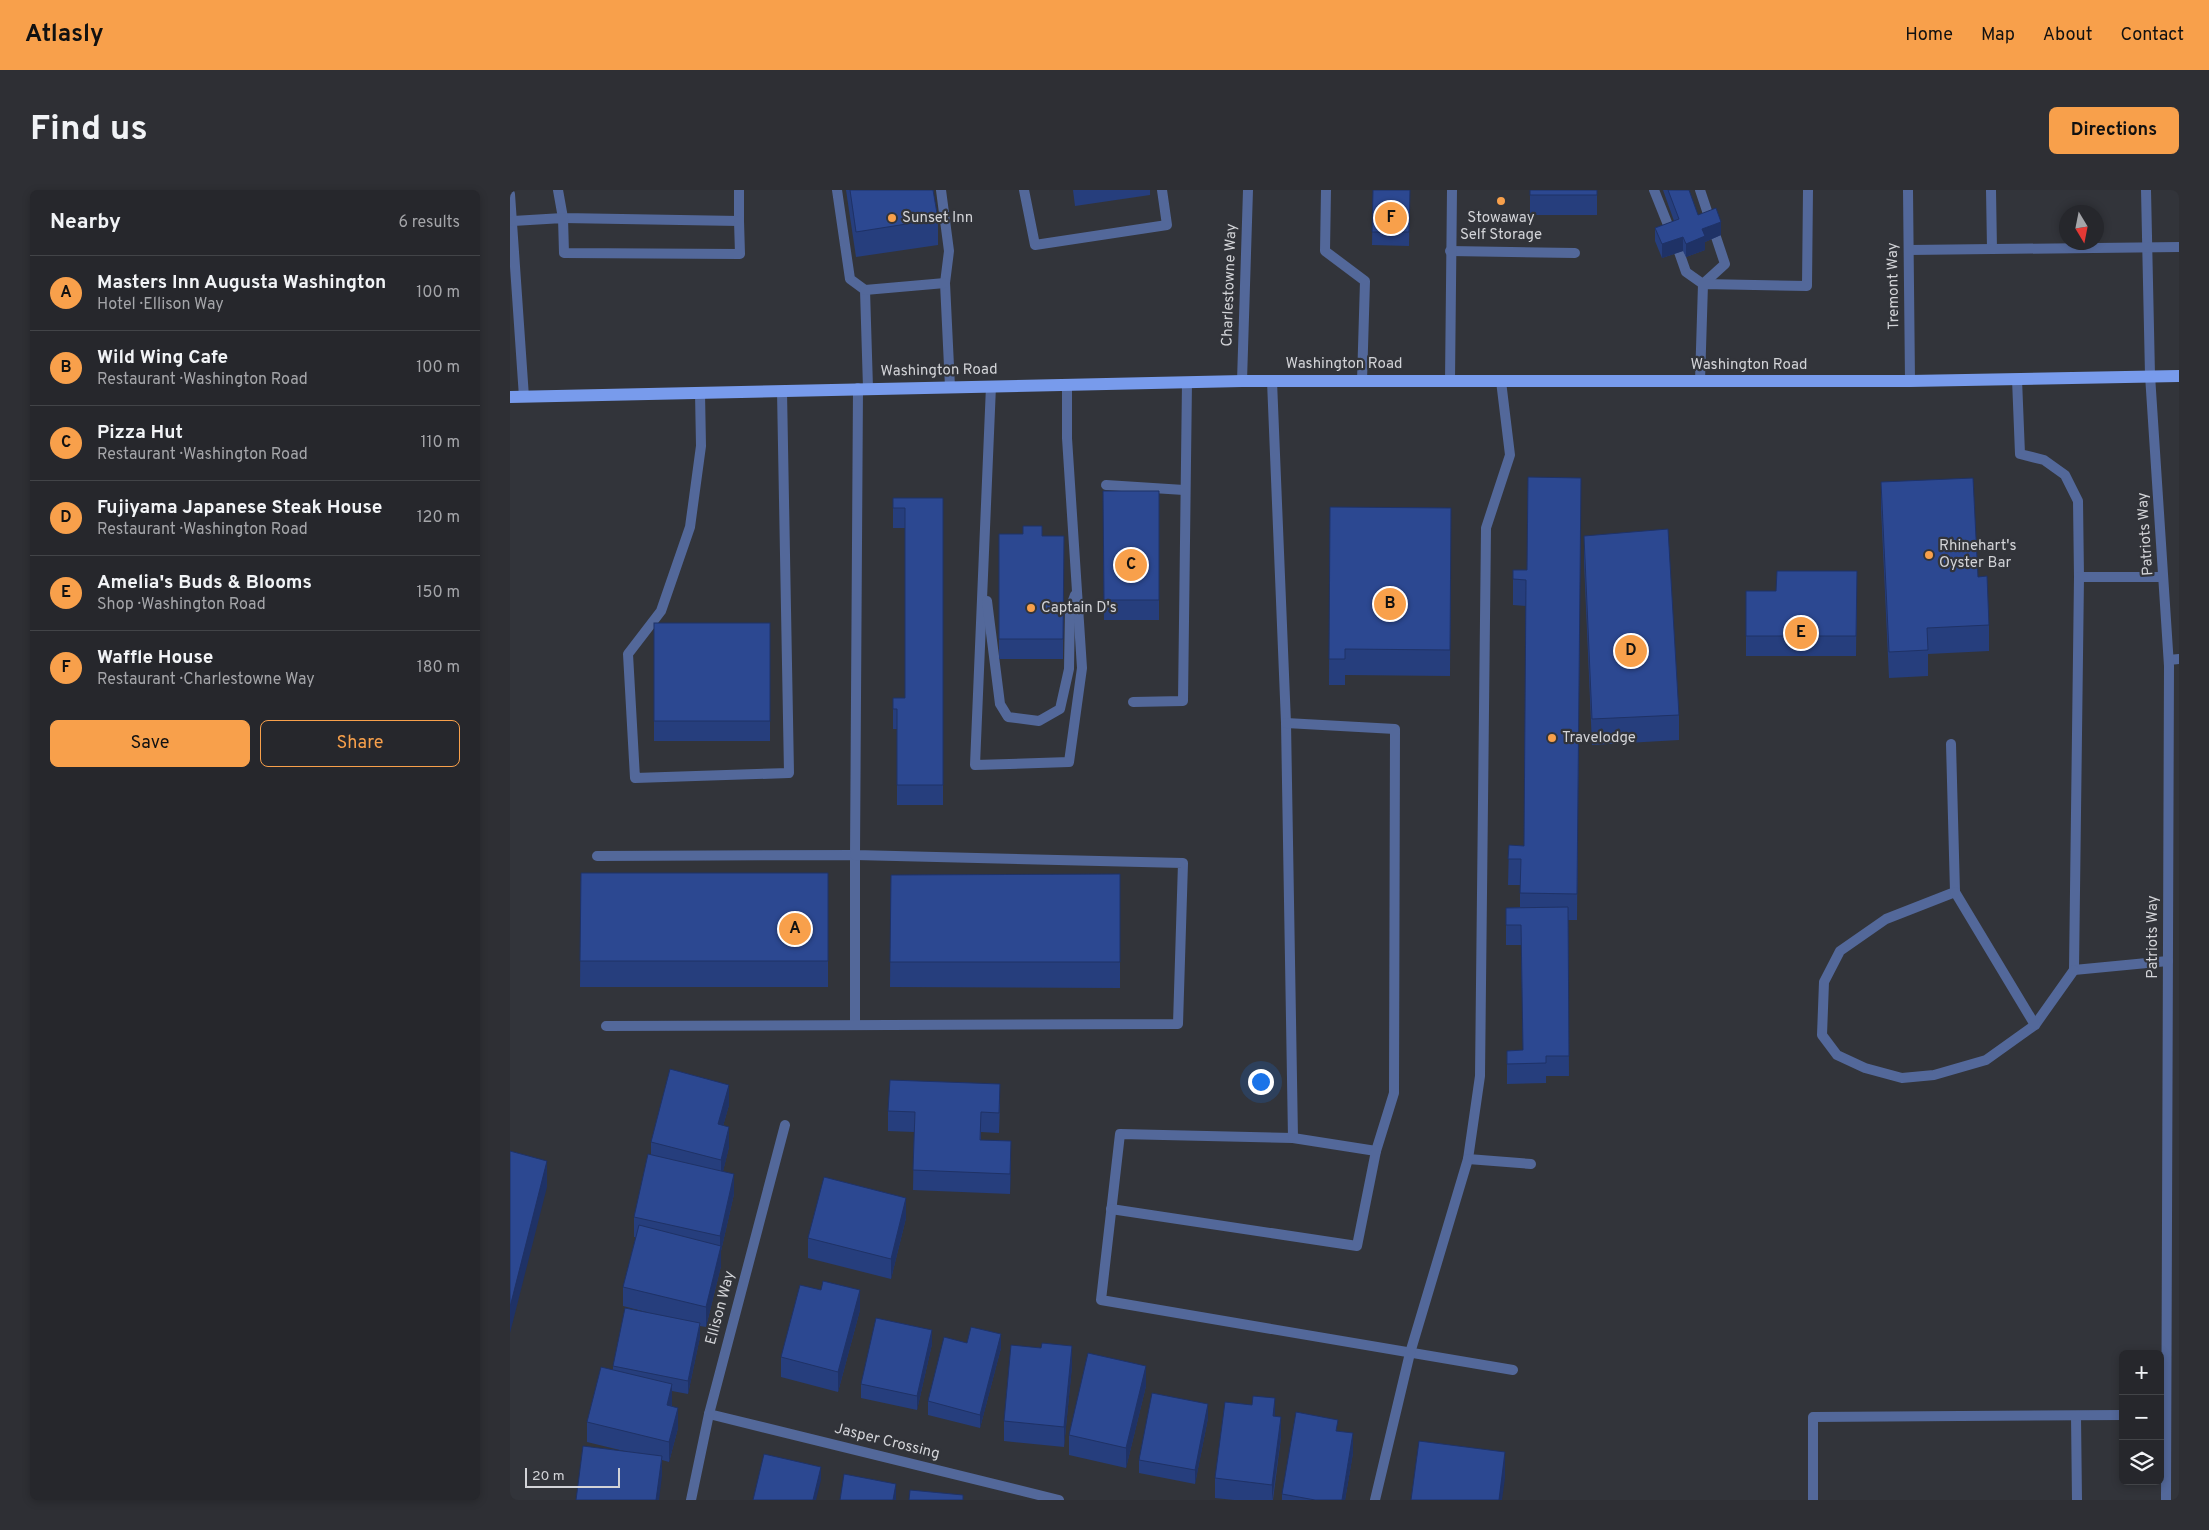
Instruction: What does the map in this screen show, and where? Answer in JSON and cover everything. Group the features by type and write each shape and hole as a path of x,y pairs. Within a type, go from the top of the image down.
{"main road":[{"name":"Washington Road","path":"510,397 1272,380 1910,381 2150,375 2179,376"}],"street":[{"path":"558,190 563,218 564,253 740,254 739,190"},
{"path":"837,190 850,279 865,290 945,283"},
{"path":"941,190 949,251 945,283 950,387"},
{"path":"1024,190 1035,245 1167,225 1162,190"},
{"name":"Charlestowne Way","path":"1242,381 1248,190"},
{"path":"1326,190 1325,251 1365,281 1362,381"},
{"path":"1450,381 1452,190"},
{"path":"1654,190 1672,235"},
{"path":"1700,190 1711,223"},
{"path":"1679,252 1686,272 1703,284 1807,286 1808,190"},
{"name":"Tremont Way","path":"1908,190 1910,381"},
{"path":"1990,190 1992,249"},
{"name":"Patriots Way","path":"2146,190 2150,375 2163,577 2174,660 2168,961 2163,1395"},
{"path":"510,194 524,397"},
{"path":"513,221 563,218 739,221"},
{"path":"1700,381 1703,284 1725,264 1716,237"},
{"path":"1909,250 2179,247"},
{"path":"1450,251 1575,253"},
{"path":"855,1025 855,855 865,290"},
{"path":"1954,892 1886,919 1840,951 1824,982 1822,1035 1838,1056 1865,1068 1902,1078 1934,1075 1986,1060 2035,1025 2074,970 2079,578 2078,501 2064,475 2044,460 2020,454 2017,378"},
{"path":"1272,380 1286,723 1293,1138"},
{"path":"1375,1500 1410,1353 1468,1158 1480,1076 1486,528 1510,455 1501,381"},
{"path":"1133,702 1184,701 1184,490 1187,382"},
{"path":"990,386 975,765 1069,762 1082,668 1067,438 1067,384"},
{"path":"700,393 701,446 690,527 661,611 628,654 635,778 789,774 782,391"},
{"path":"1106,485 1184,490"},
{"path":"984,570 1000,704 1008,717 1039,721 1060,709 1069,669 1070,609 1077,589"},
{"path":"2079,578 2163,577"},
{"path":"1112,1209 1358,1246 1376,1151 1394,1092 1395,729 1286,723"},
{"path":"1951,744 1954,892 1994,954 2035,1025"},
{"path":"597,856 855,855 1183,863 1178,1024 606,1026"},
{"path":"2074,970 2168,961"},
{"name":"Ellison Way","path":"691,1500 709,1414 785,1125"},
{"path":"1376,1151 1293,1138 1120,1134 1101,1300 1514,1370"},
{"path":"1468,1158 1531,1164"},
{"name":"Jasper Crossing","path":"709,1414 1059,1500"},
{"path":"1813,1500 1813,1416 2119,1415"},
{"path":"2076,1416 2077,1500"},
{"name":"Patriots Way","path":"2164,1440 2166,1500"}],"building":[{"path":"850,190 933,190 938,219 856,232"},
{"path":"1373,190 1410,190 1409,232 1372,232"},
{"path":"1530,190 1597,190 1597,195 1530,195"},
{"path":"1668,190 1689,190 1698,215 1716,208 1721,222 1702,229 1705,236 1686,244 1683,237 1662,244 1655,228 1679,219"},
{"name":"Travelodge","path":"1528,477 1581,478 1577,894 1520,893 1521,859 1508,859 1509,845 1524,846 1526,580 1513,579 1513,570 1527,570"},
{"name":"Rhinehart's Oyster Bar","path":"1973,478 1978,577 1987,576 1989,625 1927,628 1928,650 1889,652 1881,482"},
{"path":"1103,491 1159,491 1159,600 1104,600"},
{"path":"893,498 943,498 943,785 897,785 897,709 893,709 893,698 905,698 905,508 893,508"},
{"path":"1330,507 1451,508 1450,650 1345,649 1345,659 1329,659"},
{"name":"Captain D's","path":"1023,526 1042,526 1042,536 1064,536 1063,639 999,639 999,534 1023,534"},
{"path":"1668,529 1679,715 1592,719 1584,536"},
{"path":"1777,571 1857,571 1856,636 1746,636 1746,591 1776,591"},
{"path":"654,623 770,623 770,721 654,721"},
{"path":"581,873 828,873 828,961 580,961"},
{"path":"1120,874 1120,962 890,962 891,875"},
{"path":"1568,907 1569,1056 1546,1056 1546,1063 1507,1064 1507,1051 1523,1050 1521,925 1506,925 1506,908"},
{"path":"670,1069 729,1085 718,1124 729,1127 721,1160 651,1142"},
{"path":"890,1080 1000,1084 999,1113 981,1112 980,1140 1011,1141 1010,1174 913,1170 915,1112 888,1111"},
{"path":"510,1151 547,1161 510,1307"},
{"path":"648,1154 734,1174 720,1236 634,1217"},
{"path":"824,1177 906,1198 891,1259 808,1238"},
{"path":"639,1225 721,1246 706,1307 623,1287"},
{"path":"823,1281 860,1290 838,1372 781,1357 800,1285 821,1290"},
{"path":"625,1308 700,1323 688,1381 613,1366"},
{"path":"876,1318 932,1330 917,1396 861,1384"},
{"path":"971,1327 1001,1334 980,1415 928,1401 944,1337 967,1343"},
{"path":"1042,1343 1072,1346 1064,1427 1004,1421 1011,1345 1041,1348"},
{"path":"1088,1353 1146,1366 1126,1448 1069,1435"},
{"path":"601,1367 672,1384 667,1405 678,1408 669,1442 587,1422"},
{"path":"1152,1393 1208,1404 1195,1470 1139,1460"},
{"path":"1253,1396 1275,1398 1273,1416 1281,1417 1272,1485 1215,1478 1225,1402 1252,1405"},
{"path":"1296,1412 1338,1420 1336,1431 1353,1433 1342,1500 1315,1500 1282,1494"},
{"path":"1419,1441 1505,1452 1499,1500 1411,1500"},
{"path":"583,1446 662,1456 656,1500 576,1500"},
{"path":"764,1454 821,1467 813,1500 753,1500"},
{"path":"844,1474 896,1484 893,1500 840,1500"},
{"path":"910,1490 963,1495 963,1500 909,1500"}],"place":[{"name":"Stowaway Self Storage","path":"1501,201"},
{"name":"Sunset Inn","path":"892,218"},
{"name":"Waffle House","path":"1391,218"},
{"name":"Rhinehart's Oyster Bar","path":"1929,555"},
{"name":"Pizza Hut","path":"1131,565"},
{"name":"Wild Wing Cafe","path":"1390,604"},
{"name":"Captain D's","path":"1031,608"},
{"name":"Amelia's Buds & Blooms","path":"1801,633"},
{"name":"Fujiyama Japanese Steak House","path":"1631,651"},
{"name":"Travelodge","path":"1552,738"},
{"name":"Masters Inn Augusta Washington","path":"795,929"}]}
